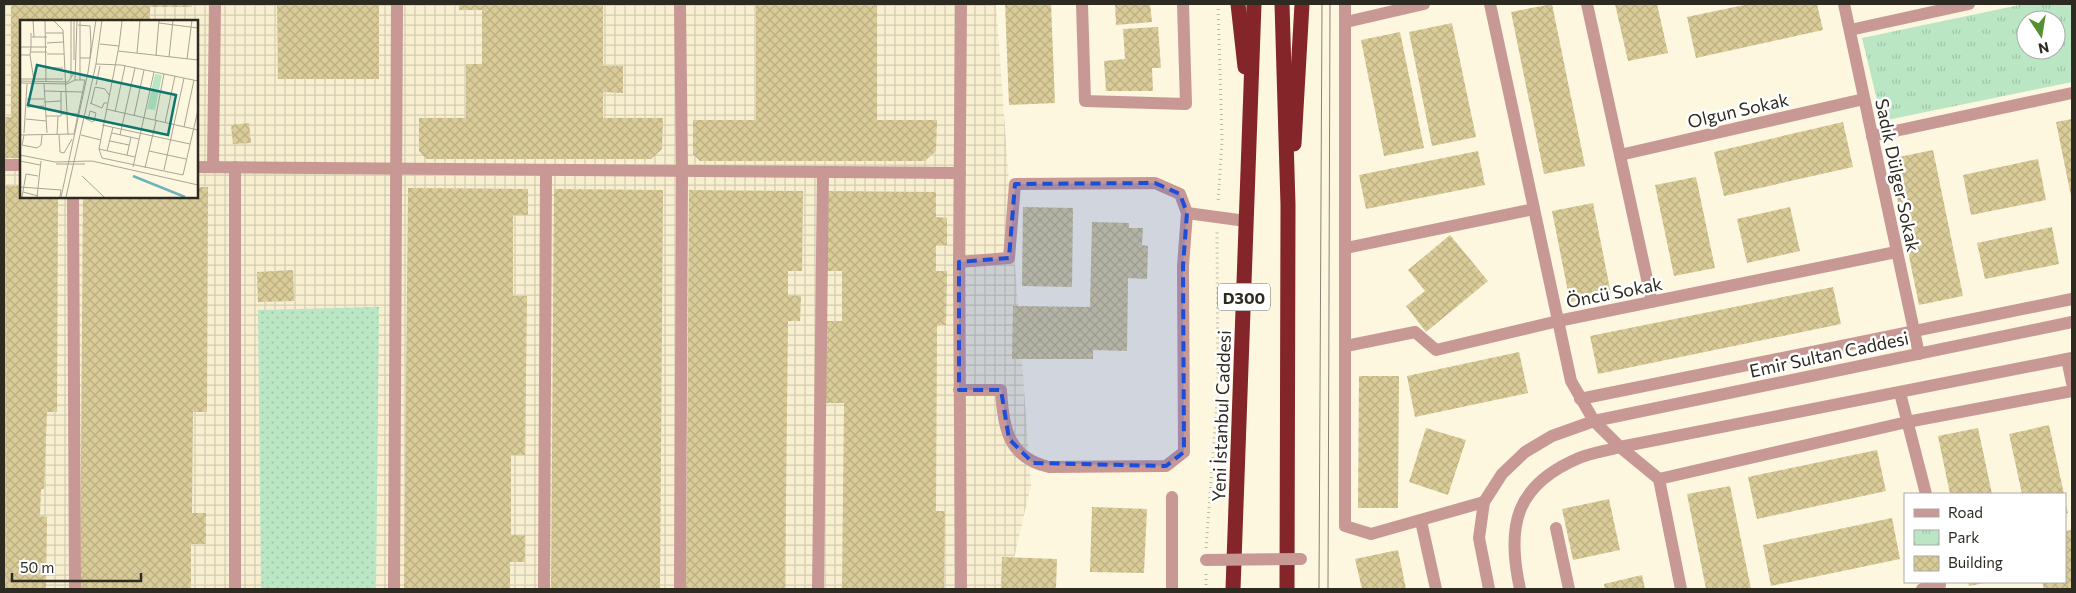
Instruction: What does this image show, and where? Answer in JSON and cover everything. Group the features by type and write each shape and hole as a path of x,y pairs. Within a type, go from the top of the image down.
{"highway":[{"path":"1238,4 1242,53 1251,91"},
{"name":"Yeni İstanbul Caddesi","path":"1233,589 1254,4"},
{"name":"D300","path":"1282,4 1288,205 1287,589"},
{"path":"1288,205 1299,81 1302,4"}],"street":[{"path":"213,167 215,4"},
{"path":"394,589 398,4"},
{"path":"680,4 682,171 680,589"},
{"path":"961,589 959,262 962,4"},
{"path":"1082,4 1085,101 1186,104 1182,4"},
{"path":"1346,4 1345,526 1371,534 1484,502 1479,538 1489,589"},
{"path":"1346,22 1424,4"},
{"path":"1490,4 1571,381 1594,421 1620,447 1659,479 1681,589"},
{"path":"1587,4 1652,302"},
{"name":"Sadık Dülger Sokak","path":"1844,4 1919,354"},
{"path":"1850,30 1969,4"},
{"path":"1872,136 2072,94"},
{"name":"Olgun Sokak","path":"1620,155 1864,99"},
{"path":"4,165 20,165"},
{"path":"198,167 960,173"},
{"path":"235,167 235,589"},
{"path":"544,589 546,170"},
{"path":"818,589 823,172"},
{"path":"959,262 1009,258 1014,184 1155,183 1180,194 1187,213 1183,266 1184,452 1177,460 1166,466 1049,466 1033,463 1018,452 1009,439 1002,414 1001,390 959,390"},
{"path":"74,198 75,589"},
{"path":"1346,248 1534,210"},
{"path":"1187,213 1246,221"},
{"name":"Öncü Sokak","path":"1346,346 1415,332 1436,350 1558,321 1896,252"},
{"path":"1580,399 2072,299"},
{"name":"Emir Sultan Caddesi","path":"1484,502 1502,474 1525,452 1552,436 1594,421 2072,322"},
{"path":"1520,589 1514,563 1514,531 1522,502 1546,476 1579,458 1620,447 2069,359 2072,383"},
{"path":"1659,479 1907,422 2072,391"},
{"path":"1900,393 1926,493"},
{"path":"1172,497 1172,589"},
{"path":"1421,520 1436,589"},
{"path":"1556,528 1568,589"},
{"path":"1206,560 1301,559"},
{"path":"1922,589 1940,585"}],"path":[{"path":"1206,589 1206,560 1218,387 1217,217 1222,140 1218,4"}],"highlighted area":[{"path":"1155,183 1180,194 1187,213 1183,266 1184,452 1177,460 1166,466 1033,463 1009,439 1001,390 959,390 959,262 1009,258 1015,184"}],"shaded area":[{"path":"4,4 996,4 1031,485 1007,589 4,589"}],"green space":[{"path":"2024,4 2072,4 2072,82 1882,121 1862,38"},
{"path":"379,307 376,589 261,589 258,310"}],"building":[{"path":"11,4 192,4 192,7 150,7 150,20 20,20 20,158 4,158 4,117 11,117"},
{"path":"277,4 379,4 379,79 278,79"},
{"path":"459,4 603,4 603,66 623,66 623,93 603,92 603,118 663,118 662,149 651,159 426,159 419,151 419,118 466,118 466,64 482,64 482,10 459,10"},
{"path":"756,4 877,4 877,120 937,120 936,151 925,161 700,161 693,154 693,120 756,120"},
{"path":"1005,4 1051,4 1055,103 1009,105"},
{"path":"1115,4 1150,4 1152,22 1116,25"},
{"path":"1552,4 1585,166 1544,174 1511,12"},
{"path":"1615,4 1657,4 1668,53 1628,61"},
{"path":"1749,4 1817,4 1823,30 1696,58 1687,17"},
{"path":"1452,23 1476,137 1432,146 1409,32"},
{"path":"1158,27 1161,68 1152,68 1153,91 1106,91 1104,61 1125,59 1123,29"},
{"path":"1400,32 1424,148 1384,156 1361,40"},
{"path":"2072,119 2072,196 2071,196 2056,122"},
{"path":"1843,122 1853,167 1724,196 1714,152"},
{"path":"249,123 251,143 233,144 231,125"},
{"path":"1933,150 1963,296 1919,305 1889,159"},
{"path":"1478,151 1485,185 1366,209 1359,175"},
{"path":"2038,159 2046,200 1971,215 1963,175"},
{"path":"1696,177 1715,268 1674,276 1655,185"},
{"path":"4,186 20,186 20,198 58,198 57,412 47,412 44,489 41,489 40,516 47,517 46,589 4,589"},
{"path":"198,187 208,187 207,412 193,412 192,513 206,513 206,544 191,544 191,589 80,589 83,198 198,198"},
{"path":"408,188 528,189 528,215 513,215 513,296 527,296 525,455 511,455 511,535 525,535 525,562 510,562 510,589 404,589"},
{"path":"554,189 663,190 660,589 551,589"},
{"path":"689,190 803,191 802,271 788,271 788,295 801,296 800,321 788,321 785,589 686,589"},
{"path":"827,191 936,192 936,217 947,218 947,245 936,245 936,271 947,271 946,325 937,325 936,511 945,511 944,589 842,589 844,403 826,403 826,321 842,321 842,271 827,271"},
{"path":"1593,203 1611,294 1570,302 1552,211"},
{"path":"1023,207 1073,208 1072,287 1022,286"},
{"path":"1790,207 1800,251 1747,263 1737,219"},
{"path":"1092,222 1129,223 1129,228 1143,228 1142,245 1148,246 1147,279 1128,278 1127,351 1093,350 1093,359 1012,359 1013,306 1090,307"},
{"path":"2052,227 2059,264 1985,279 1977,243"},
{"path":"1450,235 1488,281 1426,332 1406,306 1425,291 1408,270"},
{"path":"293,270 294,301 258,302 257,272"},
{"path":"1833,287 1841,324 1598,374 1590,336"},
{"path":"1519,352 1528,393 1415,417 1407,376"},
{"path":"1359,376 1399,376 1398,508 1358,508"},
{"path":"2049,425 2064,493 2022,493 2009,434"},
{"path":"1426,428 1466,440 1448,495 1409,482"},
{"path":"1978,428 1992,493 1950,493 1938,436"},
{"path":"1877,450 1886,491 1757,519 1748,477"},
{"path":"1730,486 1751,589 1706,589 1687,494"},
{"path":"1609,499 1620,550 1573,560 1562,509"},
{"path":"1092,507 1147,509 1144,573 1090,572"},
{"path":"1892,518 1900,559 1771,586 1763,545"},
{"path":"2072,530 2072,589 2044,589 2042,583 2066,583 2066,531"},
{"path":"1398,550 1406,589 1362,589 1355,559"},
{"path":"1002,557 1057,559 1056,589 1001,589"},
{"path":"1642,575 1645,589 1605,589 1604,584"},
{"path":"1968,583 1984,583 1969,586"}],"tram line":[{"path":"1319,589 1322,4"},
{"path":"1328,589 1330,4"}]}
